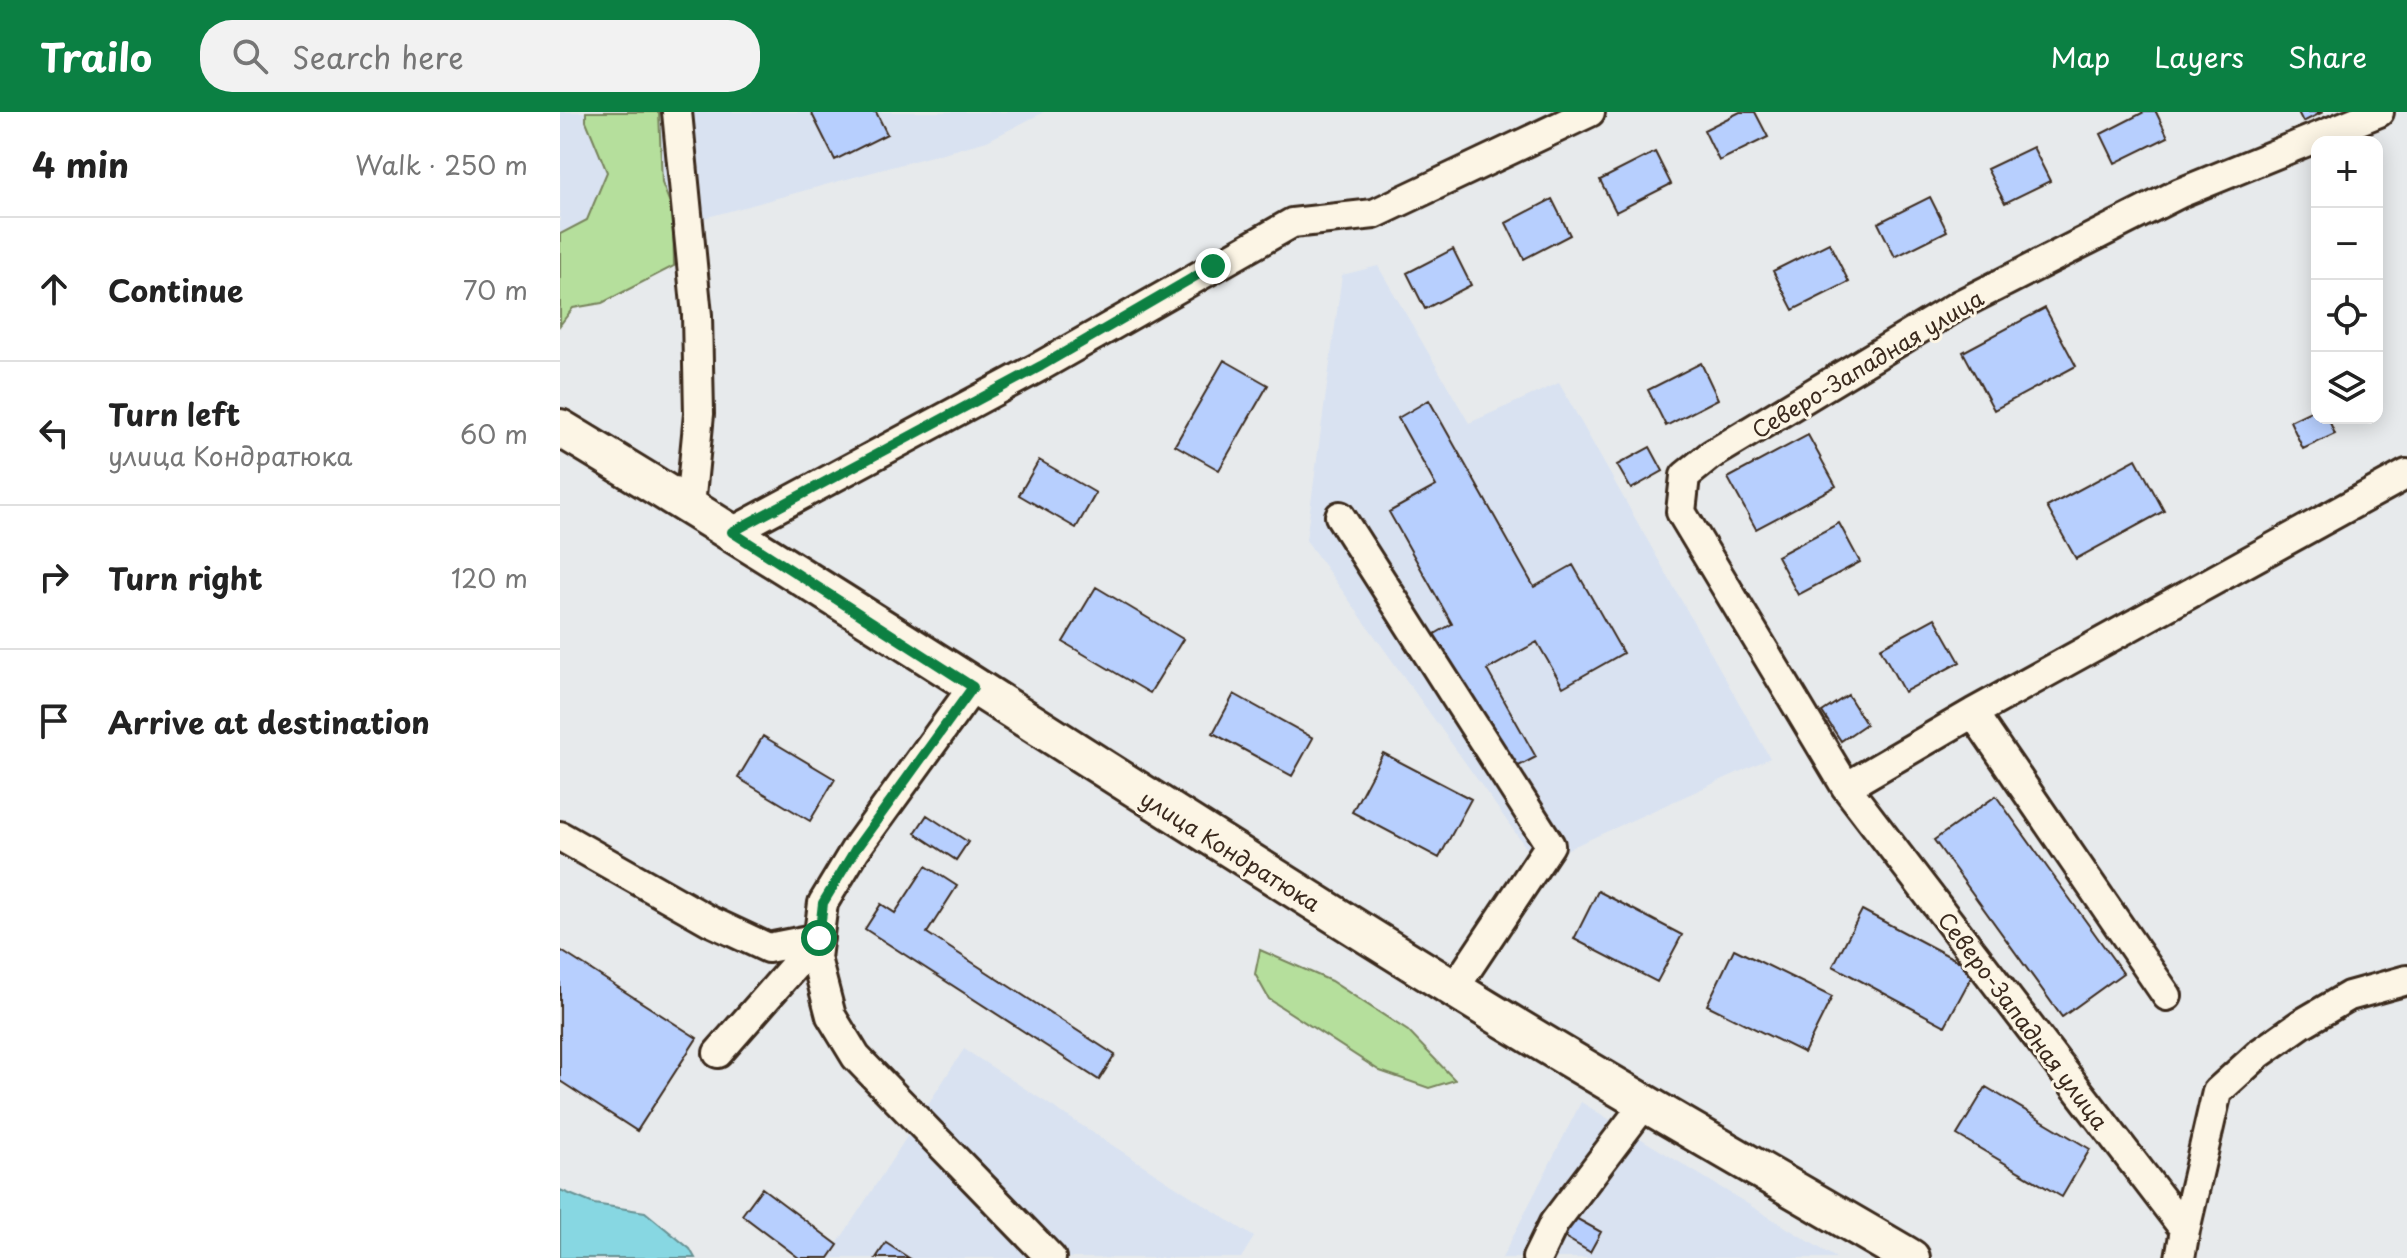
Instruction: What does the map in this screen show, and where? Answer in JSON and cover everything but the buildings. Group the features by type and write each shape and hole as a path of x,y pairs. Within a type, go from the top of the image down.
{"main road":[{"name":"улица Кондратюка","path":"560,428 732,532 1454,989 1646,1102 1866,1247 1911,1258"}],"street":[{"path":"677,112 697,315 699,414 690,506"},
{"path":"732,532 1041,366 1292,223 1374,214 1590,112"},
{"name":"Северо-Западная улица","path":"2185,1230 1846,787 1681,512 1685,476 1711,455 1959,305 2180,193 2379,112"},
{"path":"1846,787 1973,713 2407,474"},
{"path":"1340,516 1550,845 1454,989"},
{"path":"973,687 855,850 823,903 816,958 831,1016 856,1057 1051,1258"},
{"path":"1973,713 2167,996"},
{"path":"560,836 710,921 768,948 819,938"},
{"path":"718,1053 819,938"},
{"path":"2180,1258 2217,1092 2260,1053 2313,1017 2349,996 2407,980"},
{"path":"1537,1258 1554,1223 1646,1102"}],"shaded area":[{"path":"560,112 1044,112 987,141 560,257"},
{"path":"1378,266 1469,423 1559,383 1770,758 1537,863 1306,540 1342,275"},
{"path":"964,1049 1254,1237 1241,1258 828,1258"},
{"path":"1581,1102 1836,1258 1502,1258"}],"green space":[{"path":"586,112 659,112 662,183 673,211 674,266 602,303 573,308 560,325 560,234 587,220 607,172 586,121"},
{"path":"1260,950 1331,981 1408,1031 1455,1080 1429,1088 1380,1071 1269,999 1255,974"}],"water":[{"path":"560,1190 594,1204 645,1212 690,1249 695,1258 560,1258"}],"route":[{"path":"819,938 823,903 855,850 973,687 732,532 1041,366 1213,266"}]}
